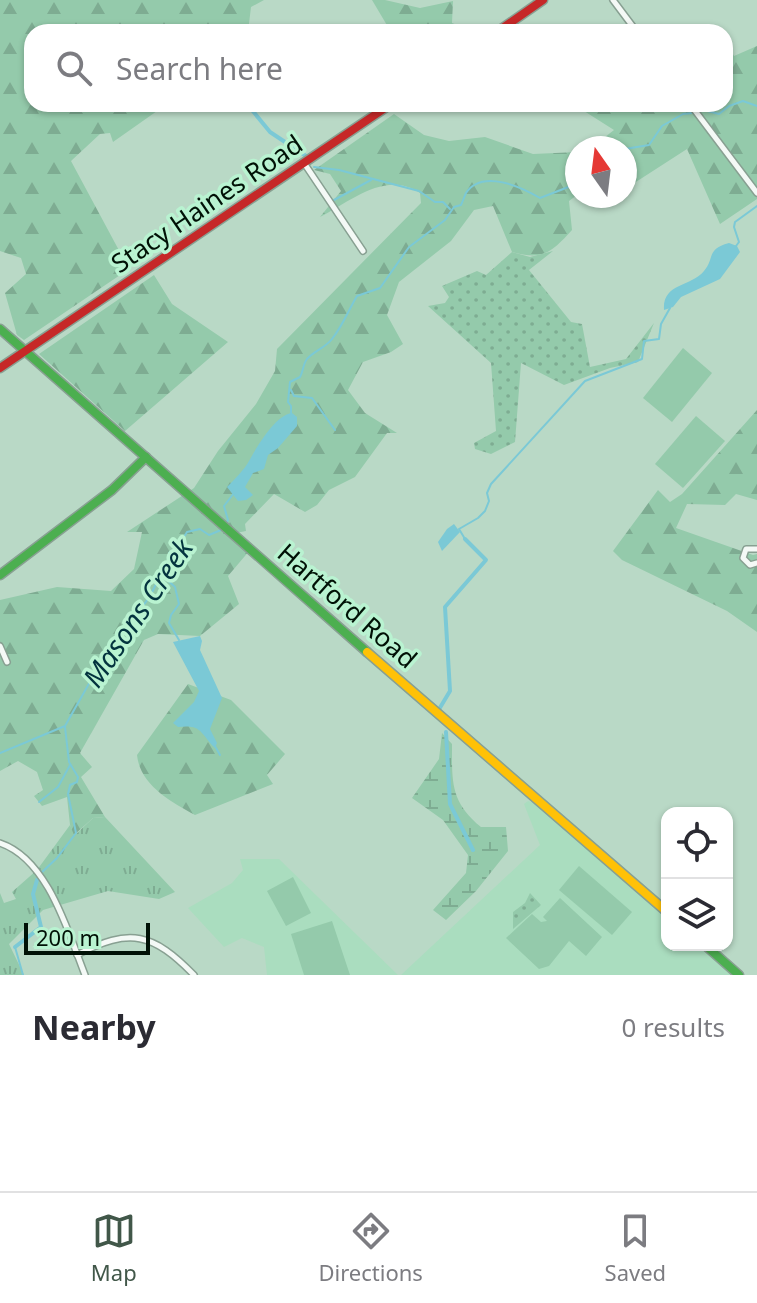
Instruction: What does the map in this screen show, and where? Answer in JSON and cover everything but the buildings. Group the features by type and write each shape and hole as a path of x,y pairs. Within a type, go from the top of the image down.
{"street":[{"path":"508,24 543,0"},
{"path":"613,0 631,24"},
{"name":"Stacy Haines Road","path":"0,368 379,112"},
{"path":"696,112 757,193"},
{"path":"304,163 363,251"},
{"name":"Hartford Road","path":"0,329 349,638 661,907"},
{"path":"0,575 112,490 146,457"},
{"path":"757,549 746,549 743,558 750,565 757,563"},
{"path":"0,646 7,662"},
{"path":"0,843 22,854 41,878 52,896 85,975"},
{"path":"77,955 112,940 140,939 165,948 194,975"},
{"path":"712,951 739,975"}],"shaded area":[{"path":"528,801 534,803 661,911 661,951 707,951 732,975 401,975 540,845 524,804"},
{"path":"240,859 279,859 398,975 267,975 264,947 242,938 224,947 188,908 232,883 243,870"}],"green space":[{"path":"0,0 264,0 251,7 249,24 24,24 24,112 156,112 113,142 110,133 100,134 71,161 129,269 24,340 17,335 5,293 26,274 21,258 0,251"},
{"path":"372,0 420,8 453,1 454,24 386,24"},
{"path":"757,46 757,199 720,224 687,149 637,181 637,136 606,136 614,130 586,112 733,112 733,54"},
{"path":"394,114 424,135 449,141 485,137 533,154 565,153 565,208 570,208 572,230 546,253 523,255 512,252 493,206 474,210 451,241 399,282 387,315 403,344 363,362 348,390 365,413 397,433 387,433 355,477 329,490 317,505 305,512 274,494 245,524 246,531 231,534 250,550 228,576 239,604 200,636 158,634 144,640 80,753 92,767 81,777 105,817 93,818 74,835 67,797 42,806 34,796 43,790 37,772 18,761 0,771 0,600 57,587 111,591 134,569 142,532 127,532 194,488 218,451 256,404 275,371 277,349 421,203 420,193 407,187 382,186 356,196 320,217 341,191 330,174 314,170"},
{"path":"553,251 529,270 571,322 582,324 590,367 626,359 654,323 638,362 610,368 564,385 521,363 515,442 491,454 475,449 474,443 496,431 491,363 428,306 445,303 449,297 442,286 477,271 486,275 512,252 530,257"},
{"path":"154,275 172,304 228,342 125,431 39,354"},
{"path":"683,348 712,373 672,422 643,398"},
{"path":"757,410 757,500 736,494 725,505 687,504 676,528 757,554 757,632 727,611 622,560 613,551 658,490 670,502 682,494"},
{"path":"696,416 725,441 683,488 655,464"},
{"path":"188,684 231,700 285,754 267,775 273,784 195,815 150,784 139,766 137,755"},
{"path":"442,733 452,744 453,780 463,809 481,827 506,827 508,851 476,891 446,920 433,910 466,873 468,855 443,820 412,798 439,759"},
{"path":"105,817 175,892 159,899 108,891 43,910 9,944 24,975 0,975 0,893 4,903 16,899 12,892 37,870 70,825 75,835 93,818"},
{"path":"579,866 632,912 612,935 559,890"},
{"path":"293,877 311,913 286,926 267,891"},
{"path":"530,893 541,905 513,929 513,912 525,903"},
{"path":"560,898 602,937 586,956 569,941 549,966 539,969 506,938 532,914 541,922 547,921 543,917"},
{"path":"332,921 350,975 304,975 291,934"}],"water":[{"path":"729,243 737,246 740,252 720,279 681,297 673,307 664,310 665,301 672,290 698,276 714,251"},
{"path":"292,413 297,417 297,426 268,455 264,469 253,473 245,487 253,495 238,501 227,487 273,425"},
{"path":"454,524 460,532 442,551 438,542"},
{"path":"200,636 200,650 222,698 210,729 217,743 215,748 196,728 178,727 173,723 194,702 199,691 173,642"}],"waterway":[{"name":"Masons Creek","path":"733,105 743,101 757,106"},
{"path":"254,112 270,132 306,156"},
{"name":"Masons Creek","path":"711,112 722,112"},
{"name":"Masons Creek","path":"637,147 649,145 662,126 683,114 692,113"},
{"path":"314,167 339,170 419,191 435,202 443,202 450,209"},
{"path":"334,200 371,180"},
{"name":"Masons Creek","path":"291,414 288,402 290,382 300,377 307,359 332,339 357,296 380,288 409,247 445,220 454,207 461,205 473,186 482,182 503,182 540,198 565,188"},
{"path":"736,246 739,242 735,222 757,206"},
{"path":"465,539 459,529 485,511 491,484 585,381 642,359 644,341 659,339 661,324 670,308"},
{"path":"291,390 294,396 312,398 335,430"},
{"name":"Masons Creek","path":"225,525 228,520 224,506 234,493"},
{"name":"Masons Creek","path":"0,753 65,726 99,666 116,650 125,630 151,594 160,571 169,563 169,553 187,532 200,529 209,535 221,530"},
{"path":"438,711 450,691 445,607 486,560 465,539"},
{"path":"162,575 175,587 179,604 169,623 179,640"},
{"path":"41,873 76,833 68,794 70,785 77,782 78,777 69,762 65,727"},
{"path":"446,732 450,804 473,850"},
{"path":"215,746 220,755"},
{"path":"39,802 58,787 70,765"},
{"path":"15,947 41,927 33,894 37,880"},
{"path":"15,947 23,975"}],"traffic: fast":[{"path":"0,329 367,652"},
{"path":"0,575 112,490 146,457"},
{"path":"712,951 739,975"}],"traffic: slow":[{"path":"367,652 661,907"}],"traffic: jam":[{"path":"508,24 543,0"},
{"path":"0,368 379,112"}]}
